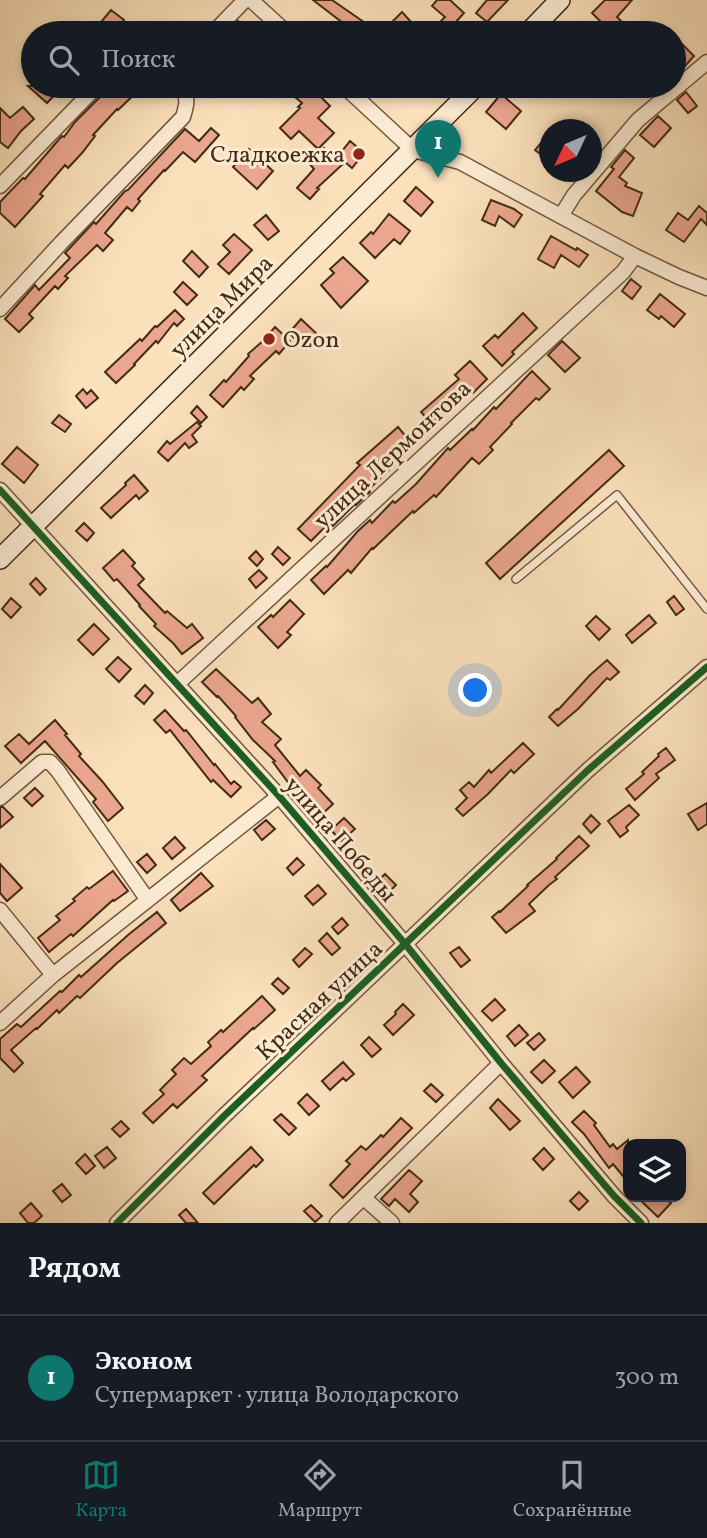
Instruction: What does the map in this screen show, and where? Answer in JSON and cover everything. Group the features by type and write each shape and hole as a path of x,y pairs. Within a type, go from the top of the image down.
{"main road":[{"path":"540,21 560,0"},
{"name":"улица Мира","path":"0,559 464,98"}],"street":[{"path":"229,21 255,2 275,21"},
{"path":"686,80 707,62"},
{"path":"0,186 85,98"},
{"path":"0,309 183,117 187,103 185,98"},
{"path":"357,98 413,149 460,162 635,256 701,286 707,271"},
{"path":"561,216 574,195 638,120 664,98"},
{"name":"улица Лермонтова","path":"177,684 624,272 635,256"},
{"name":"улица Победы","path":"0,490 279,796 406,945 500,1063 614,1196 641,1223"},
{"name":"Красная улица","path":"117,1223 224,1116 588,770 707,667"},
{"path":"0,798 42,762 50,762 148,899"},
{"path":"0,1023 54,975 279,796"},
{"path":"0,910 54,975"},
{"path":"337,1223 500,1063"},
{"path":"364,1198 392,1223"}],"lane":[{"path":"516,579 617,495 707,609"}],"building":[{"path":"313,0 332,0 362,21 340,21"},
{"path":"437,0 450,0 464,13 457,21 441,21 445,17 432,6"},
{"path":"487,0 508,0 488,21 476,13"},
{"path":"605,0 632,0 617,17 621,21 600,21 592,13"},
{"path":"111,10 124,20 123,21 102,21"},
{"path":"402,12 410,21 393,21"},
{"path":"686,48 694,56 686,65"},
{"path":"686,92 697,106 688,113 677,100 686,98"},
{"path":"99,98 130,98 93,135 95,136 68,168 65,165 40,194 43,196 15,227 0,213 0,202 25,179"},
{"path":"296,98 322,98 330,106 318,118 334,133 318,149 299,131 291,139 280,128 302,103"},
{"path":"498,98 506,98 521,111 506,129 486,112"},
{"path":"23,107 34,119 8,148 0,142 0,108 10,118"},
{"path":"658,116 671,128 654,147 640,135"},
{"path":"211,128 219,135 195,162 183,152 164,170 138,199 140,201 132,211 127,207 105,233 113,240 103,251 97,245 65,276 68,278 58,289 55,286 29,314 33,318 19,332 5,319 35,285 39,290 70,258 65,253 94,222 96,224 185,129 199,141"},
{"path":"350,141 364,153 352,168 345,162 317,188 319,189 310,199 297,188 314,169 309,163 324,148 335,160"},
{"path":"249,149 273,171 257,189 233,167"},
{"path":"625,150 634,158 619,177 627,183 625,186 642,193 633,216 622,212 596,191"},
{"path":"416,187 433,202 421,216 404,201"},
{"path":"491,200 522,215 514,227 499,216 495,226 482,220"},
{"path":"699,206 707,213 707,225 701,219 684,242 666,230 678,213 688,220"},
{"path":"389,214 410,231 400,244 394,239 375,258 360,243 371,232 373,234"},
{"path":"266,215 279,231 268,240 254,225"},
{"path":"234,234 252,250 229,274 218,264 230,252 223,245"},
{"path":"551,236 588,255 579,267 561,255 554,268 538,259"},
{"path":"192,251 208,267 199,277 183,261"},
{"path":"343,257 368,281 341,308 321,285 334,273 330,269"},
{"path":"631,279 641,287 632,299 622,291"},
{"path":"183,282 197,295 187,305 174,292"},
{"path":"660,294 685,314 674,327 661,316 659,319 647,310"},
{"path":"175,310 184,319 177,326 174,323 158,343 156,341 116,383 105,372"},
{"path":"523,313 537,328 512,352 514,354 502,366 483,346 495,335 498,338"},
{"path":"301,319 318,335 306,349 289,333"},
{"path":"275,327 290,341 279,354 276,351 250,376 254,379 244,390 241,387 223,407 210,395 224,380 226,382 248,354"},
{"path":"562,341 580,358 565,372 548,355"},
{"path":"470,361 487,379 473,393 468,388 431,423 421,412 459,379 455,375"},
{"path":"532,371 550,389 539,400 536,398 511,423 490,447 493,450 479,464 472,458 436,497 434,495 414,513 413,511 372,548 351,573 348,570 324,594 311,580 327,567 358,531 370,520 372,523 393,501 395,503 416,484 448,448 450,450 473,430 494,407 496,409"},
{"path":"83,389 87,394 91,390 98,398 86,408 76,396"},
{"path":"197,406 207,417 201,423 191,413"},
{"path":"59,415 71,424 65,432 52,423"},
{"path":"197,422 201,426 192,435 197,442 189,448 185,443 168,461 158,452 167,441 170,444"},
{"path":"398,427 412,444 388,466 390,469 368,490 370,492 333,526 329,523 311,541 298,529 360,465 357,463"},
{"path":"17,447 38,465 24,483 2,464"},
{"path":"609,450 624,466 500,579 486,563"},
{"path":"134,475 148,491 139,499 136,495 111,518 101,508"},
{"path":"84,523 94,533 87,541 76,531"},
{"path":"278,547 290,558 283,565 272,554"},
{"path":"123,550 144,579 138,585 165,613 167,611 187,628 192,624 203,638 182,654 154,626 156,624 117,579 114,581 103,568"},
{"path":"256,551 263,559 257,566 249,558"},
{"path":"259,570 267,578 256,588 249,579"},
{"path":"36,578 46,589 40,595 30,584"},
{"path":"674,596 684,609 676,615 667,602"},
{"path":"11,598 21,607 11,618 2,609"},
{"path":"290,600 304,614 287,632 291,635 278,648 258,627"},
{"path":"649,615 656,623 632,643 626,635"},
{"path":"596,616 610,629 599,640 586,626"},
{"path":"94,624 109,639 93,655 78,640"},
{"path":"118,657 131,669 119,682 106,669"},
{"path":"607,660 619,672 610,680 607,678 558,726 549,717"},
{"path":"216,669 252,703 258,698 271,714 262,722 281,739 275,745 300,776 306,770 321,785 318,788 333,804 320,816 290,785 273,762 275,761 253,740 236,716 202,682"},
{"path":"145,685 153,693 144,704 135,696"},
{"path":"165,710 184,731 186,730 231,784 234,781 241,787 231,797 213,780 211,782 170,730 166,733 154,720"},
{"path":"55,720 81,754 79,756 123,808 108,821 93,802 96,799 45,741 21,763 5,746 19,734 29,744"},
{"path":"523,743 534,754 514,773 511,770 463,816 456,809 467,798 460,790 469,782 474,787 489,770 491,773"},
{"path":"666,748 675,760 656,774 659,778 635,800 626,789 644,774 642,772"},
{"path":"35,788 43,796 32,806 24,798"},
{"path":"707,803 707,824 698,830 688,814"},
{"path":"629,805 639,815 626,827 628,831 620,837 608,821"},
{"path":"0,807 13,817 0,828"},
{"path":"591,815 600,824 591,833 583,824"},
{"path":"344,818 355,829 341,841 331,830"},
{"path":"266,820 275,829 262,840 254,830"},
{"path":"579,836 589,846 529,904 535,911 506,933 492,917"},
{"path":"175,837 185,848 172,859 163,848"},
{"path":"147,854 156,865 147,873 137,862"},
{"path":"297,858 304,865 293,875 287,868"},
{"path":"0,864 22,888 7,901 0,893"},
{"path":"113,871 128,891 49,952 38,938 60,920 56,916 75,901 73,899"},
{"path":"201,873 213,886 180,911 171,900"},
{"path":"385,874 396,885 388,893 377,882"},
{"path":"318,885 326,894 313,905 305,896"},
{"path":"157,912 166,923 80,998 77,996 59,1013 57,1010 11,1050 23,1063 14,1072 0,1058 0,1039 17,1024 21,1027 60,991 79,975 81,977"},
{"path":"342,918 348,925 338,934 332,927"},
{"path":"327,933 340,948 332,955 319,941"},
{"path":"459,947 470,960 461,967 450,953"},
{"path":"305,948 312,954 299,967 293,960"},
{"path":"278,978 289,988 283,994 272,984"},
{"path":"262,996 275,1010 202,1076 207,1080 177,1108 173,1104 153,1123 143,1113 164,1094 160,1090 176,1074 172,1070 184,1058 191,1064 211,1046 208,1042 221,1030 223,1032"},
{"path":"495,999 505,1010 492,1021 482,1011"},
{"path":"403,1004 414,1015 393,1035 384,1025"},
{"path":"519,1025 528,1035 515,1046 507,1036"},
{"path":"539,1033 545,1040 534,1050 527,1043"},
{"path":"369,1037 381,1049 372,1057 361,1045"},
{"path":"544,1060 555,1071 542,1083 531,1072"},
{"path":"343,1062 354,1074 346,1081 343,1078 330,1090 322,1081"},
{"path":"576,1067 590,1082 573,1098 559,1082"},
{"path":"431,1084 443,1095 436,1102 424,1091"},
{"path":"307,1094 319,1106 309,1115 298,1103"},
{"path":"498,1099 520,1121 510,1130 490,1108"},
{"path":"584,1111 596,1123 594,1125 610,1147 613,1144 617,1149 623,1144 623,1176 613,1164 609,1168 572,1122"},
{"path":"281,1114 296,1128 289,1135 274,1120"},
{"path":"401,1118 412,1128 343,1198 330,1185 350,1164 346,1161 361,1146 366,1150 381,1135 383,1137"},
{"path":"121,1121 129,1129 120,1137 112,1129"},
{"path":"107,1147 116,1158 104,1168 95,1156"},
{"path":"251,1147 263,1160 256,1167 254,1165 214,1204 203,1193"},
{"path":"544,1148 554,1159 543,1170 533,1159"},
{"path":"85,1154 95,1166 86,1174 76,1163"},
{"path":"409,1170 422,1181 410,1194 418,1202 409,1212 395,1199 389,1206 381,1199"},
{"path":"62,1184 71,1195 62,1202 53,1191"},
{"path":"579,1192 588,1201 579,1210 570,1201"},
{"path":"642,1202 671,1203 658,1217"},
{"path":"31,1203 42,1216 34,1223 28,1223 20,1213"},
{"path":"311,1205 322,1216 315,1222 304,1211"},
{"path":"186,1209 198,1223 186,1223 179,1215"}],"cycle path":[{"path":"0,490 279,796 406,945 501,1063 614,1196 641,1223"},
{"path":"117,1223 224,1116 588,770 707,667"}],"place":[{"name":"Сладкоежка","path":"359,154"},
{"name":"Эконом","path":"438,178"},
{"name":"Ozon","path":"269,339"}]}
